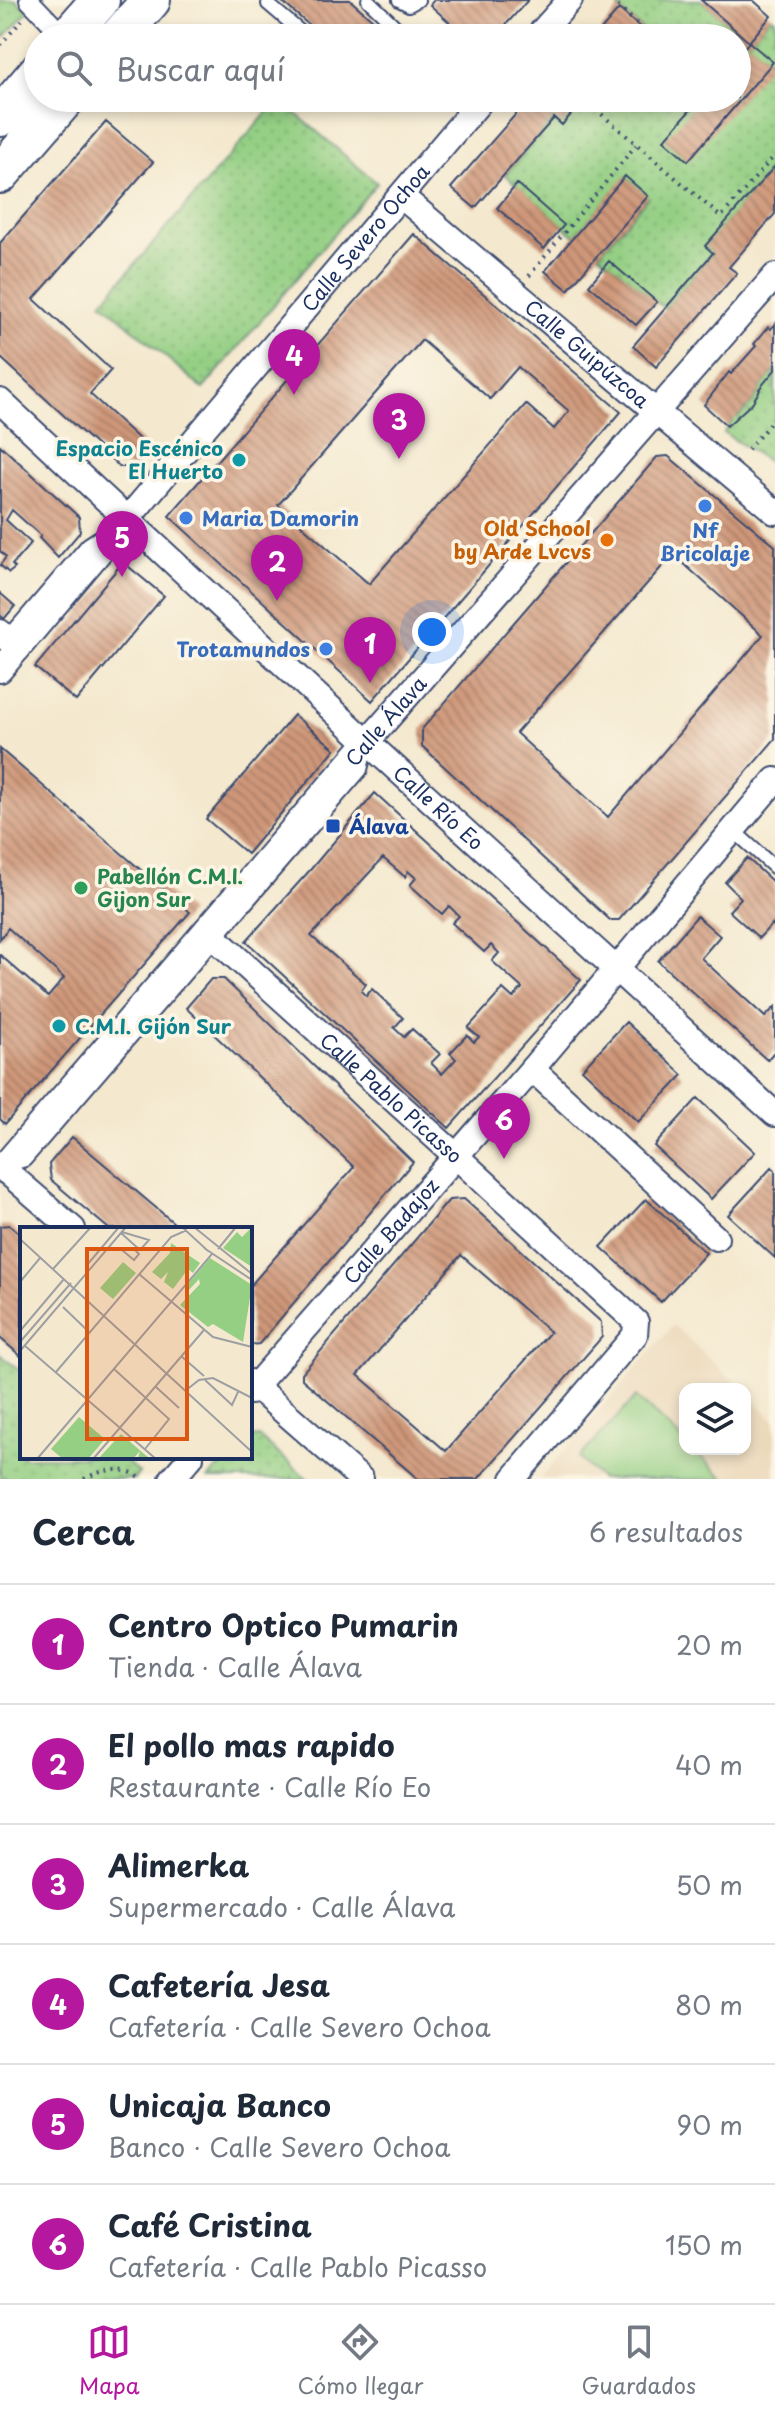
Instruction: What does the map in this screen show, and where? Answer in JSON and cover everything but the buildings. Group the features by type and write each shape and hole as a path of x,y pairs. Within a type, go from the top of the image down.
{"main road":[{"path":"69,24 100,0"},
{"path":"130,24 151,0"},
{"path":"0,117 24,89"},
{"path":"0,174 54,112"}],"street":[{"path":"29,0 53,24"},
{"path":"549,24 570,0"},
{"name":"Calle Severo Ochoa","path":"0,670 6,641 129,520 471,112"},
{"name":"Calle Guipúzcoa","path":"401,196 775,512"},
{"name":"Calle Álava","path":"1,1168 210,934 367,742 775,276"},
{"name":"Calle Río Eo","path":"0,401 367,742 617,968 771,1100"},
{"name":"Calle Badajoz","path":"252,1387 532,1069 775,780"},
{"name":"Calle Pablo Picasso","path":"210,934 636,1322 635,1335 513,1479"},
{"path":"532,1069 716,1238"},
{"path":"1,1168 71,1227"},
{"path":"252,1387 361,1479"},
{"path":"172,1479 189,1459"}],"lane":[{"path":"368,0 393,24"},
{"path":"399,0 409,5 418,0"},
{"path":"268,4 292,24"},
{"path":"733,830 775,868"}],"path":[{"path":"612,0 637,24"},
{"path":"599,112 721,217 775,155"},
{"path":"515,291 636,145"},
{"path":"748,450 775,417"},
{"path":"84,1479 107,1470 121,1470 141,1479"}],"shaded area":[{"path":"673,1325 736,1383 679,1383 679,1455 751,1455 751,1398 775,1420 775,1479 540,1479"}],"green space":[{"path":"0,0 16,0 28,11 0,42"},
{"path":"624,0 701,0 729,24 636,24 619,9"},
{"path":"771,16 775,19 775,166 706,246 713,253 665,309 599,254 648,197 626,177 575,236 505,175 554,118 562,124 573,112 751,112 751,39"},
{"path":"268,112 294,112 377,183 203,389 102,302"},
{"path":"774,371 775,466 724,433 736,416 752,403"},
{"path":"0,1354 20,1371 20,1459 123,1459 139,1473 134,1479 0,1479"},
{"path":"636,1397 679,1436 679,1455 699,1455 725,1479 601,1479 579,1458"},
{"path":"259,1437 308,1479 208,1479 225,1459 252,1459 252,1438"}],"place":[{"name":"Cafetería Jesa","path":"294,395"},
{"name":"Alimerka","path":"399,459"},
{"name":"Espacio Escénico El Huerto","path":"239,460"},
{"name":"Nf Bricolaje","path":"705,506"},
{"name":"Maria Damorin","path":"186,518"},
{"name":"Old School by Arde Lvcvs","path":"607,540"},
{"name":"Unicaja Banco","path":"122,577"},
{"name":"El pollo mas rapido","path":"277,601"},
{"name":"Trotamundos","path":"326,649"},
{"name":"Centro Optico Pumarin","path":"370,683"},
{"name":"Álava","path":"333,826"},
{"name":"Pabellón C.M.I. Gijon Sur","path":"81,888"},
{"name":"C.M.I. Gijón Sur","path":"59,1026"},
{"name":"Café Cristina","path":"504,1159"}]}
